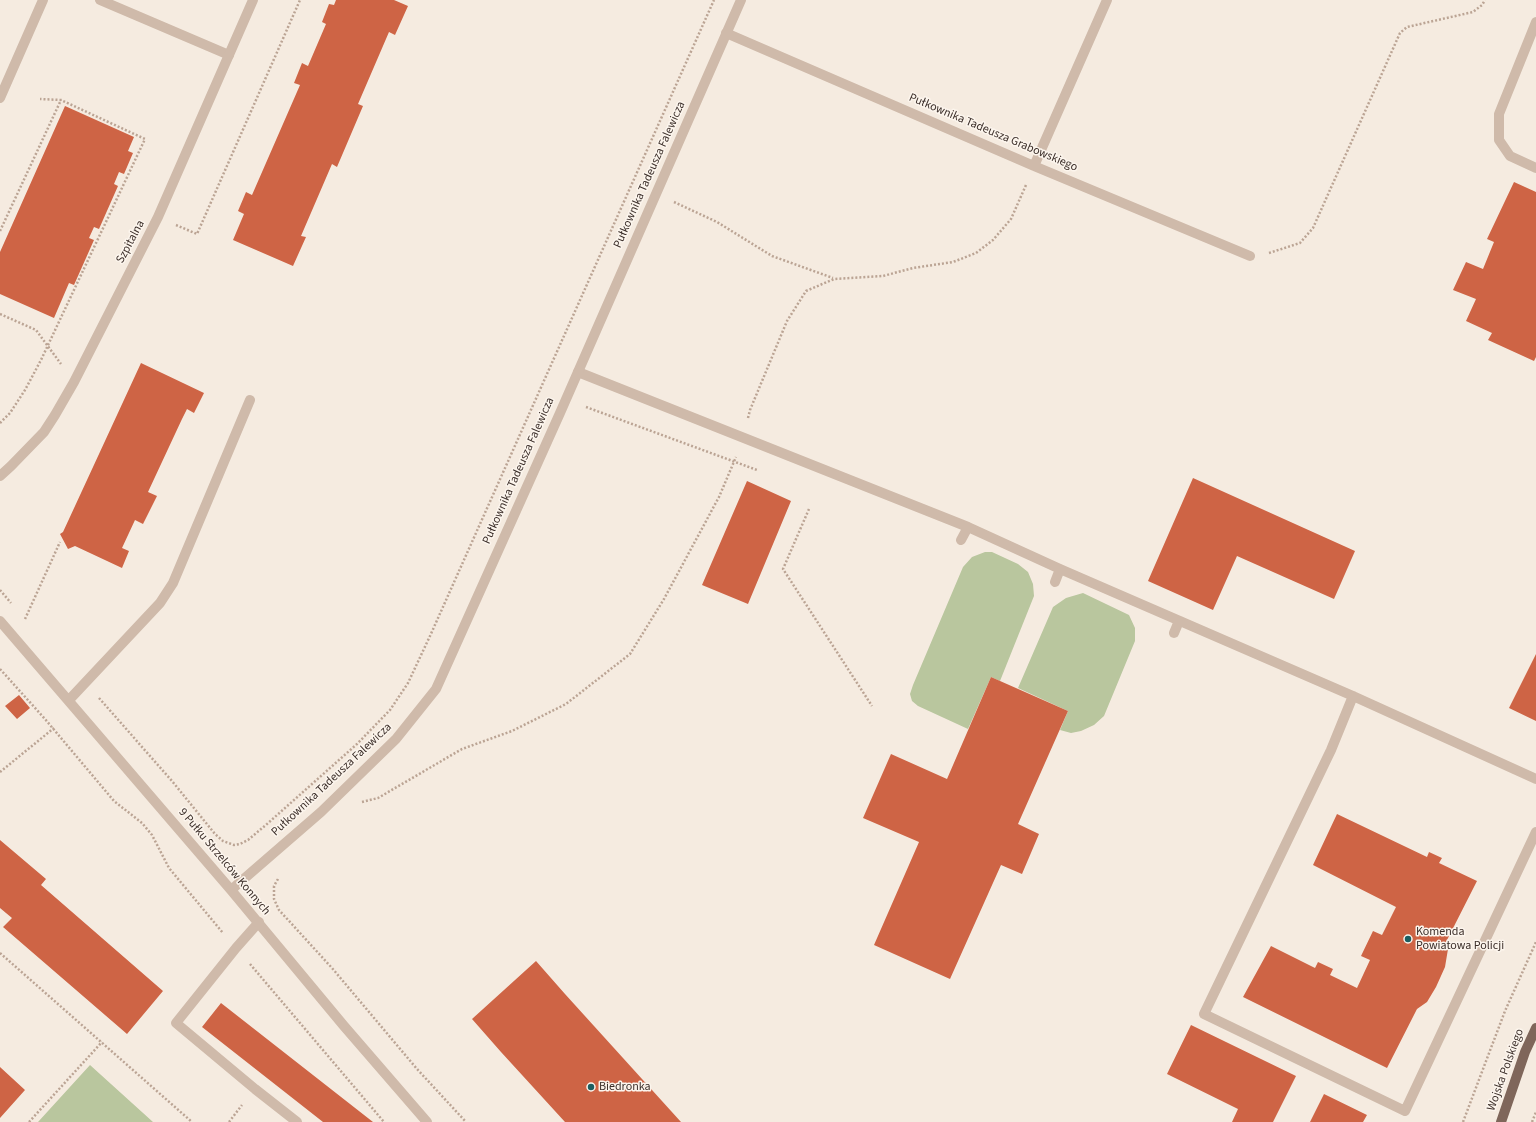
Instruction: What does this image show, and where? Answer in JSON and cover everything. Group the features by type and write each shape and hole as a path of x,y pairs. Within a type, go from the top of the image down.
{"main road":[{"name":"Wojska Polskiego","path":"1501,1122 1525,1052 1536,1028"}],"street":[{"path":"0,98 43,0"},
{"path":"100,0 229,55"},
{"name":"Szpitalna","path":"0,476 44,432 56,415 74,382 158,217 253,0"},
{"name":"Pułkownika Tadeusza Falewicza","path":"231,890 321,812 396,740 436,689 578,372 741,0"},
{"path":"1034,166 1106,0"},
{"path":"1536,22 1499,114 1500,140 1510,156 1536,168"},
{"name":"Pułkownika Tadeusza Grabowskiego","path":"726,33 1034,166 1250,256"},
{"path":"578,372 968,526 1060,569 1353,696 1536,779"},
{"path":"69,700 160,603 173,583 250,400"},
{"path":"961,540 968,526"},
{"path":"1054,582 1060,569"},
{"name":"9 Pułku Strzelców Konnych","path":"0,621 259,922 344,1026 427,1122"},
{"path":"1174,633 1179,621"},
{"path":"1353,696 1332,750 1204,1014 1405,1111 1536,832"},
{"path":"259,922 236,948 176,1023 297,1122"}],"path":[{"path":"158,217 197,234 300,0"},
{"path":"85,682 172,780 216,834 223,841 234,845 244,843 252,838 357,744 390,710 408,683 430,636 714,0"},
{"path":"1250,256 1273,252 1300,243 1313,228 1400,33 1407,27 1473,12 1482,5 1484,0"},
{"path":"0,423 10,413 26,390 145,140 61,100 40,99"},
{"path":"0,231 61,100"},
{"path":"361,802 378,798 462,749 512,731 566,704 630,654 664,598 718,497 744,438 750,410 787,321 806,291 834,279 883,276 913,268 953,262 976,253 993,240 1012,219 1034,166"},
{"path":"657,193 717,222 772,256 834,279"},
{"path":"0,314 36,330 74,382"},
{"path":"582,406 757,470"},
{"path":"809,508 783,569 872,706"},
{"path":"20,614 25,620 60,542"},
{"path":"0,590 15,608"},
{"path":"0,668 54,728 114,801 142,823 152,835 169,868 384,1122"},
{"path":"0,772 54,728"},
{"path":"1463,1122 1505,1011 1536,942"},
{"path":"0,953 192,1122"},
{"path":"378,1025 466,1122"},
{"path":"29,1122 102,1042"},
{"path":"1532,1122 1536,1112"}],"green space":[{"path":"985,552 992,552 1018,564 1028,572 1033,584 1034,596 1000,681 991,677 968,729 918,706 912,701 910,694 963,567 972,557"},
{"path":"1083,593 1129,615 1135,628 1135,641 1104,716 1094,725 1081,731 1071,733 1060,730 1068,711 1018,688 1053,607 1066,598"},
{"path":"90,1065 153,1122 38,1122"}],"building":[{"path":"336,0 394,0 408,6 395,35 389,32 358,104 363,106 337,167 332,164 301,236 306,237 293,266 233,240 244,214 238,211 246,192 252,195 300,85 294,83 302,63 308,66 326,24 322,22 329,4 334,5"},
{"path":"65,106 134,137 128,151 133,153 124,174 119,172 114,184 118,186 99,229 94,227 89,238 94,240 74,285 69,283 54,318 0,294 0,252"},
{"path":"1514,182 1536,192 1536,357 1534,361 1488,340 1492,333 1466,321 1476,299 1453,290 1466,262 1483,269 1494,242 1487,239"},
{"path":"141,363 204,393 194,413 187,409 182,419 148,492 157,496 143,524 135,520 122,548 129,551 122,568 75,546 68,549 60,534 63,532"},
{"path":"1193,478 1355,551 1334,599 1237,556 1213,610 1148,581"},
{"path":"747,481 791,501 748,604 702,585"},
{"path":"1536,654 1536,721 1509,708"},
{"path":"991,677 1068,711 1018,824 1039,834 1022,874 1001,865 950,979 874,945 919,842 863,818 891,754 947,779"},
{"path":"19,695 30,708 17,719 5,706"},
{"name":"Komenda Powiatowa Policji","path":"1337,814 1427,857 1429,852 1442,858 1439,863 1477,881 1446,942 1448,949 1445,967 1436,987 1427,1002 1417,1009 1387,1068 1243,997 1271,946 1315,968 1318,962 1333,969 1330,975 1357,988 1370,960 1361,956 1373,931 1382,935 1396,907 1313,865"},
{"path":"0,840 46,879 41,885 163,991 127,1034 3,927 12,918 0,908"},
{"name":"Biedronka","path":"536,961 681,1122 565,1122 501,1052 472,1019"},
{"path":"221,1003 373,1122 323,1122 202,1027"},
{"path":"1191,1025 1296,1076 1273,1122 1232,1122 1238,1109 1167,1074"},
{"path":"0,1067 25,1090 0,1118"},
{"path":"1324,1094 1367,1115 1363,1122 1310,1122"}],"place":[{"name":"Komenda Powiatowa Policji","path":"1408,939"},
{"name":"Biedronka","path":"591,1087"}]}
